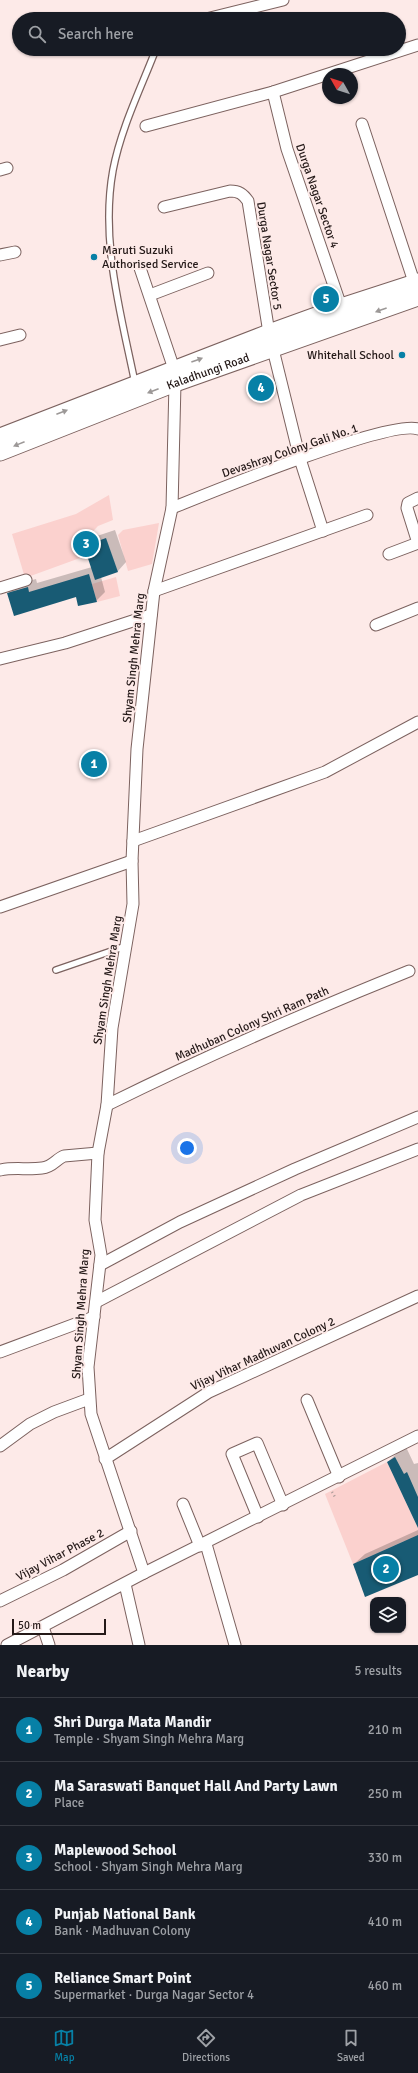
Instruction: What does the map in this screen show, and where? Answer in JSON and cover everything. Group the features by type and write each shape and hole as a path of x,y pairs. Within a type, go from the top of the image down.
{"main road":[{"name":"Kaladhungi Road","path":"0,437 36,430 271,340 417,290"},
{"name":"Kaladhungi Road","path":"0,452 36,430 135,384 174,376"}],"street":[{"path":"234,12 283,0"},
{"path":"406,49 418,45"},
{"path":"146,126 273,92 384,56"},
{"name":"Durga Nagar Sector 4","path":"273,92 287,149 344,315"},
{"path":"362,124 417,290"},
{"name":"Durga Nagar Sector 5","path":"164,207 230,192 237,191 244,195 248,202 271,340"},
{"path":"0,255 15,252"},
{"name":"Shyam Singh Mehra Marg","path":"140,268 150,295 174,376 172,508 154,591 137,749 132,841 132,904 127,946 112,1028 106,1105 98,1153 95,1220 101,1255 88,1367 91,1414 144,1573"},
{"path":"150,295 208,273"},
{"path":"0,340 20,335"},
{"path":"271,340 300,459 323,531"},
{"name":"Devashray Colony Gali No. 1","path":"172,508 300,459 375,435 411,427 418,429"},
{"path":"389,554 418,543 407,508 408,503 418,498"},
{"path":"154,591 367,515"},
{"path":"0,588 26,580"},
{"path":"376,625 418,608"},
{"path":"0,659 65,643 151,615"},
{"path":"132,841 325,772 418,722"},
{"path":"0,907 132,861"},
{"name":"Madhuban Colony Shri Ram Path","path":"106,1105 180,1069 294,1018 410,971"},
{"path":"100,1265 180,1222 288,1172 418,1117"},
{"path":"96,1302 300,1195 418,1148"},
{"path":"0,1170 43,1168 52,1165 64,1156 98,1153"},
{"name":"Vijay Vihar Madhuvan Colony 2","path":"105,1458 209,1392 418,1296"},
{"path":"0,1352 94,1316"},
{"path":"0,1446 30,1424 54,1412 89,1399"},
{"path":"306,1400 339,1477"},
{"path":"7,1645 144,1573 339,1477 418,1436"},
{"path":"258,1517 232,1454 257,1443 283,1504"},
{"path":"183,1504 203,1545 235,1645"},
{"name":"Vijay Vihar Phase 2","path":"0,1601 63,1570 131,1531"},
{"path":"125,1584 139,1645"},
{"path":"43,1627 49,1645"}],"lane":[{"path":"135,384 112,265 108,231 109,198 113,169 120,141 153,56"},
{"path":"56,970 127,946"}],"shaded area":[{"path":"109,495 113,520 98,526 78,547 80,558 25,578 12,534 76,514"},
{"path":"159,523 152,564 128,571 118,535 123,530"},
{"path":"116,577 120,596 97,602 92,584"},
{"path":"387,1462 418,1528 418,1548 404,1541 353,1564 325,1494"}],"building":[{"path":"106,538 118,572 95,580 84,546"},
{"path":"89,574 97,602 78,606 76,597 14,616 7,593 28,587 29,592"},
{"path":"395,1457 404,1474 407,1472 418,1497 418,1528 387,1462"},
{"path":"418,1535 418,1575 365,1597 353,1564"}],"place":[{"name":"Maruti Suzuki Authorised Service","path":"94,257"},
{"name":"Reliance Smart Point","path":"326,299"},
{"name":"Whitehall School","path":"402,355"},
{"name":"Punjab National Bank","path":"261,388"},
{"name":"Maplewood School","path":"86,544"},
{"name":"Shri Durga Mata Mandir","path":"94,764"},
{"name":"Ma Saraswati Banquet Hall And Party Lawn","path":"386,1569"}]}
